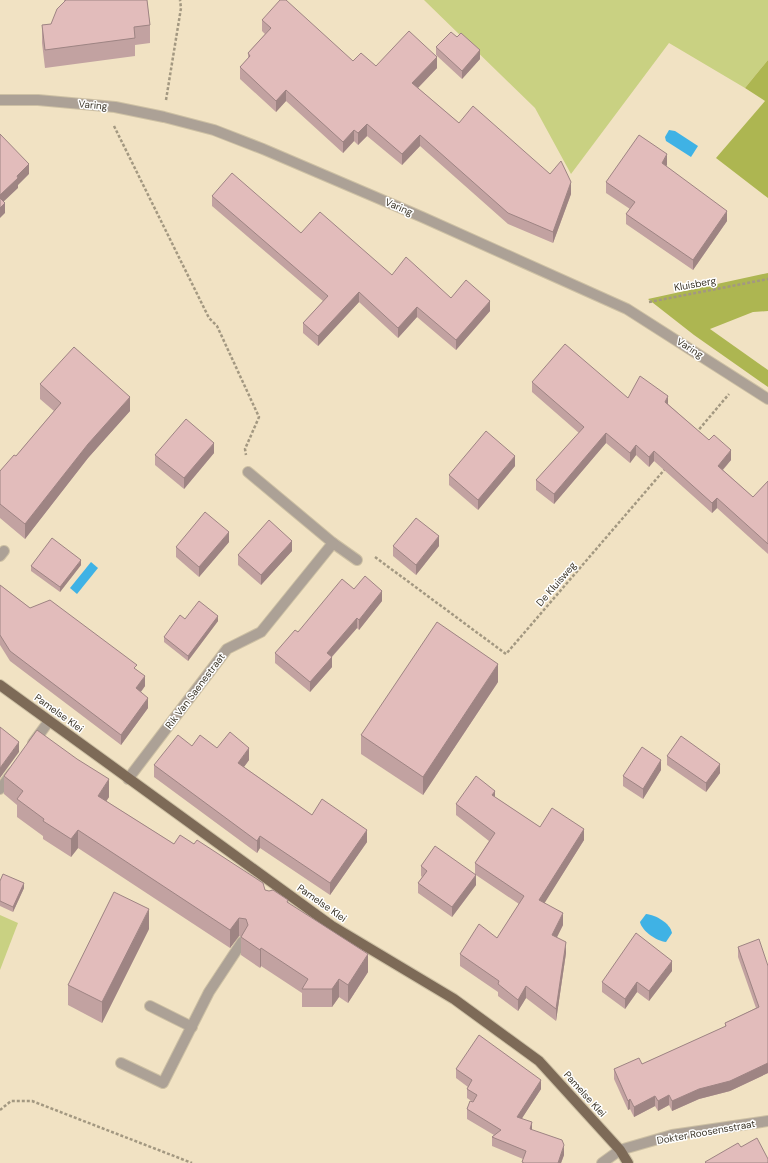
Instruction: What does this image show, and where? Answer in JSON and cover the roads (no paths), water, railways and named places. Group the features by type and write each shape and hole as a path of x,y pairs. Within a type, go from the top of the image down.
{"main road":[{"name":"Pamelse Klei","path":"0,685 332,926 454,999 539,1062 620,1150 628,1163"}],"street":[{"name":"Varing","path":"0,100 38,100 104,106 164,117 214,130 263,149 422,217 627,309 741,380 768,399"},
{"path":"248,472 333,543 357,560"},
{"name":"Rik Van Saenestraat","path":"128,779 227,649 261,632 333,543"},
{"path":"27,752 49,721"},
{"path":"0,789 18,764"},
{"path":"272,898 279,888"},
{"path":"121,1063 163,1083 209,992 242,942"},
{"path":"150,1006 192,1027"},
{"name":"Dokter Roosensstraat","path":"602,1163 620,1150 672,1136 768,1121"}],"water":[{"path":"669,130 675,131 698,146 691,157 666,141 665,137"},
{"path":"91,562 98,568 77,594 70,588"},
{"path":"646,914 658,918 666,923 671,929 672,933 666,942 654,938 646,932 641,925 640,922"}]}
